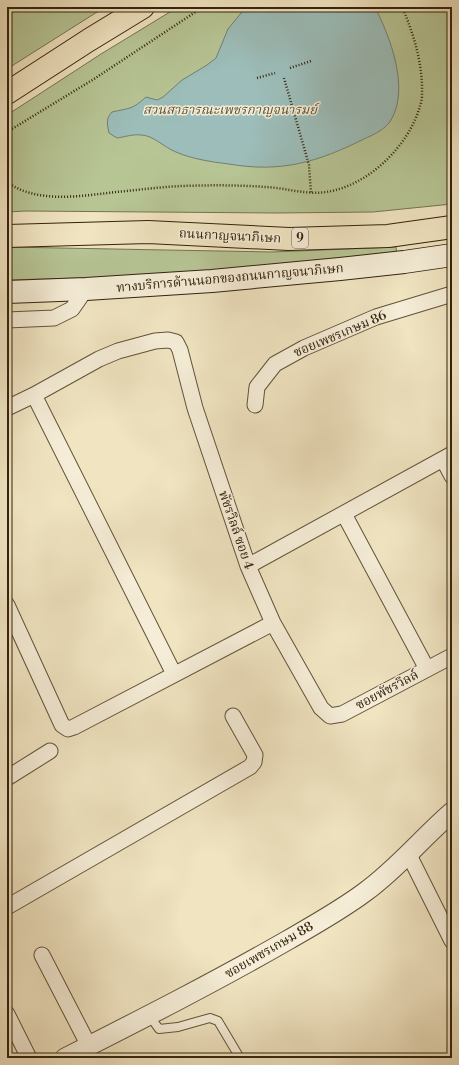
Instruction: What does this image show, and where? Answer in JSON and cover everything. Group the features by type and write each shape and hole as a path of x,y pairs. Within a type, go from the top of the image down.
{"highway":[{"path":"7,93 143,7"},
{"name":"ถนนกาญจนาภิเษก","path":"7,236 148,232 289,238 388,236 452,227"}],"main road":[{"name":"ทางบริการด้านนอกของถนนกาญจนาภิเษก","path":"7,292 219,281 354,268 452,255"}],"street":[{"path":"7,320 54,318 72,308 86,289"},
{"name":"ซอยเพชรเกษม 86","path":"255,405 257,387 275,364 292,354 376,317 452,294"},
{"name":"พัชรวิลล์ ซอย 4","path":"34,395 100,359 118,351 155,341 168,340 176,342 180,350 195,408 248,566 273,623 321,708"},
{"path":"7,408 34,395 174,674"},
{"path":"248,566 448,457 452,476"},
{"path":"344,514 427,669"},
{"path":"7,606 62,725 68,729 273,623"},
{"name":"ซอยพัชรวิลล์","path":"321,708 330,716 342,714 452,656"},
{"path":"7,907 250,767 254,762 255,755 233,716"},
{"path":"7,778 50,750"},
{"name":"ซอยเพชรเกษม 88","path":"66,1058 250,962 326,918 374,886 409,855 452,812"},
{"path":"409,855 452,941"},
{"path":"42,955 89,1046"},
{"path":"7,1014 29,1058"}],"lane":[{"path":"149,1015 159,1029 178,1027 210,1018 218,1021 240,1058"}],"path":[{"path":"7,132 94,79 203,7"},
{"path":"7,182 18,188 33,193 53,196 82,196 190,186 268,187 311,193 326,192 354,184 380,166 410,131 418,114 422,96 421,73 416,44 402,7"},
{"path":"290,68 311,61"},
{"path":"257,78 275,73"},
{"path":"284,78 309,165 311,193"}],"green space":[{"path":"16,7 105,7 7,69 7,14"},
{"name":"สวนสาธารณะเพชรกาญจนารมย์","path":"178,7 452,7 452,204 373,212 7,212 7,115 101,54"},
{"path":"7,247 272,252 396,247 397,257 115,277 7,280"}],"water":[{"path":"246,7 375,7 392,48 398,78 399,93 396,107 389,123 375,134 331,154 299,164 266,167 202,160 176,152 150,137 135,135 117,138 109,133 108,121 112,112 134,106 146,97 157,100 163,97 182,80 216,58 228,29"}]}
